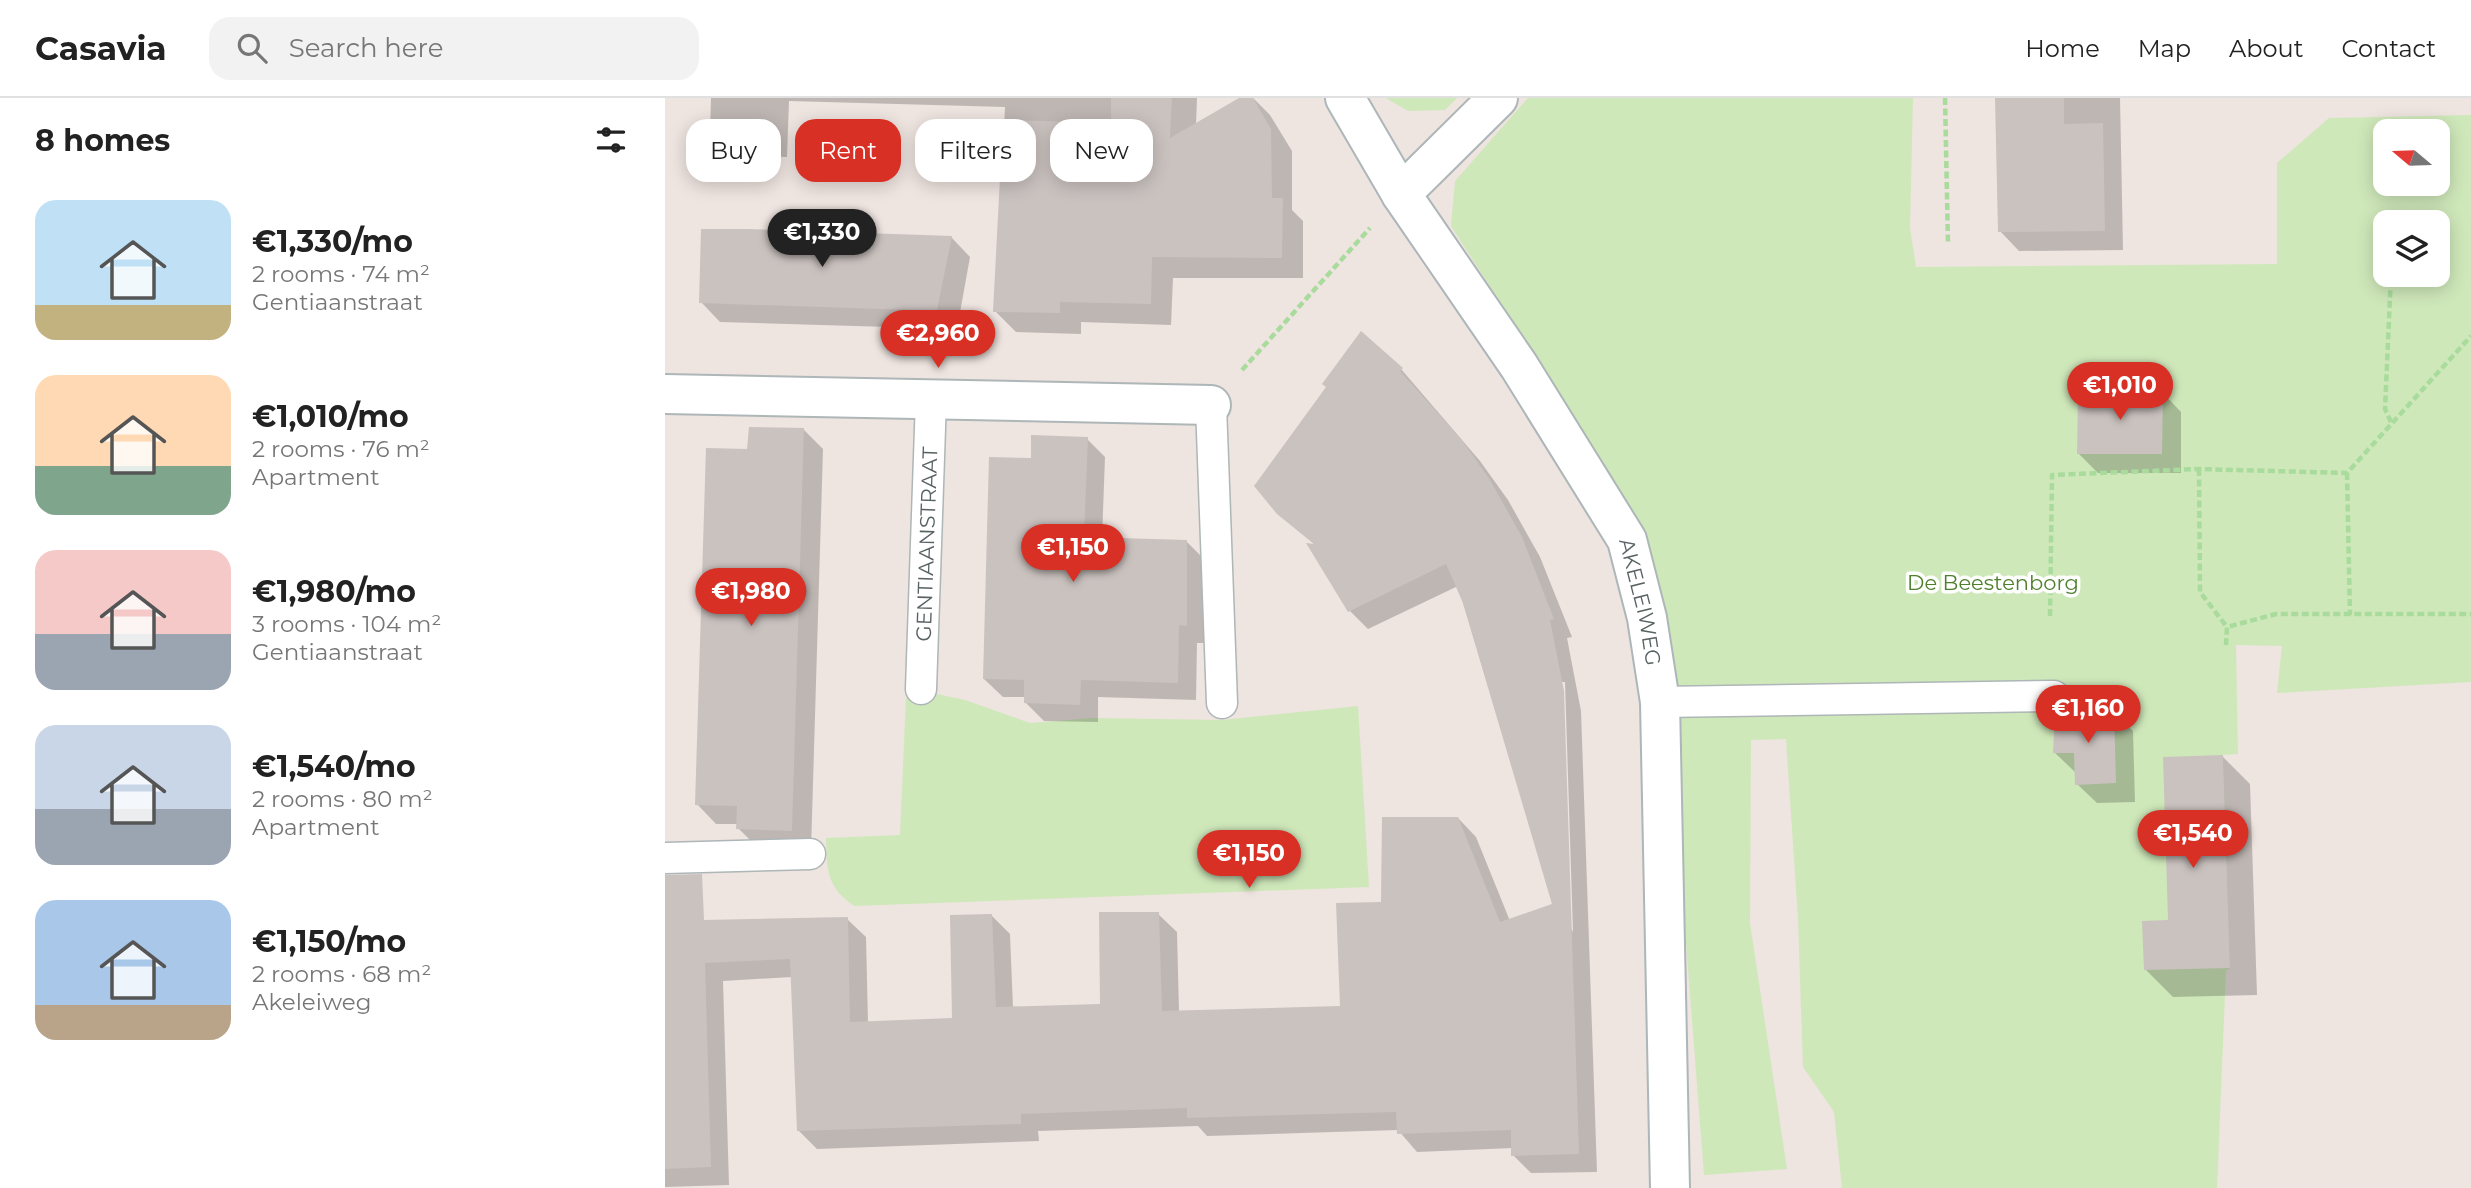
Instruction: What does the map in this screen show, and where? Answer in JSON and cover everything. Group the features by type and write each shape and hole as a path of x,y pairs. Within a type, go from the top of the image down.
{"street":[{"name":"AKELEIWEG","path":"1345,98 1401,194 1519,366 1627,540 1647,618 1660,702 1670,1188"},
{"path":"1401,194 1498,98"},
{"path":"665,394 1210,405"}],"lane":[{"name":"GENTIAANSTRAAT","path":"921,689 931,399"},
{"path":"1210,405 1222,703"},
{"path":"1660,702 2055,696"},
{"path":"665,858 810,855"}],"path":[{"path":"1945,98 1948,245"},
{"path":"1210,405 1401,194"},
{"path":"2390,287 2385,409 2391,422"},
{"path":"2350,615 2347,473 2471,336"},
{"path":"2050,616 2052,475 2199,469 2347,473"},
{"path":"2199,469 2200,592 2227,627 2226,645"},
{"path":"2227,627 2276,614 2471,614"}],"green space":[{"path":"1386,98 1457,98 1445,110 1408,111"},
{"name":"De Beestenborg","path":"1528,98 1913,98 1910,228 1916,267 2277,264 2277,163 2329,118 2471,115 2471,682 2277,693 2282,646 2236,645 2238,754 2223,755 2230,968 2226,971 2217,1188 1842,1188 1834,1112 1803,1067 1798,918 1786,739 1751,740 1750,923 1787,1169 1704,1175 1668,710 1579,442 1516,327 1451,226 1455,181"},
{"path":"937,694 965,700 1030,723 1093,718 1222,720 1358,706 1369,887 854,906 833,884 827,859 826,838 900,835 906,698"}],"building":[{"path":"1111,98 1172,98 1170,138 1239,98 1253,98 1271,129 1272,198 1283,198 1282,258 1152,257 1151,304 1060,302 1060,313 993,312 1000,182 1036,182 1036,121 1050,121 1050,182 1153,182 1153,119 1111,119"},
{"path":"1995,98 2064,98 2064,124 2103,123 2105,231 1998,232"},
{"path":"701,229 952,236 937,310 880,309 699,303"},
{"path":"1361,331 1403,368 1400,371 1462,440 1490,480 1522,537 1554,619 1550,620 1564,691 1579,1154 1511,1156 1511,1130 1397,1134 1396,1112 1187,1118 1187,1108 1021,1114 1021,1124 797,1131 790,959 705,963 711,1167 665,1169 665,875 702,874 704,920 848,917 850,1022 952,1018 950,915 992,914 996,1007 1100,1004 1099,912 1159,912 1162,1011 1340,1006 1336,903 1381,902 1382,817 1458,817 1500,922 1552,904 1463,603 1446,564 1348,612 1306,543 1314,544 1277,514 1254,486 1326,387 1322,384"},
{"path":"2078,390 2163,390 2162,454 2077,454"},
{"path":"749,427 804,428 792,831 736,829 737,806 695,805 706,448 747,449"},
{"path":"1031,435 1088,437 1084,537 1187,540 1187,626 1179,625 1178,683 1081,680 1080,705 1024,703 1024,680 983,679 989,457 1031,458"},
{"path":"2114,710 2116,783 2075,785 2074,753 2053,753 2055,713"},
{"path":"2223,755 2230,968 2144,970 2142,921 2168,920 2163,757"}]}
